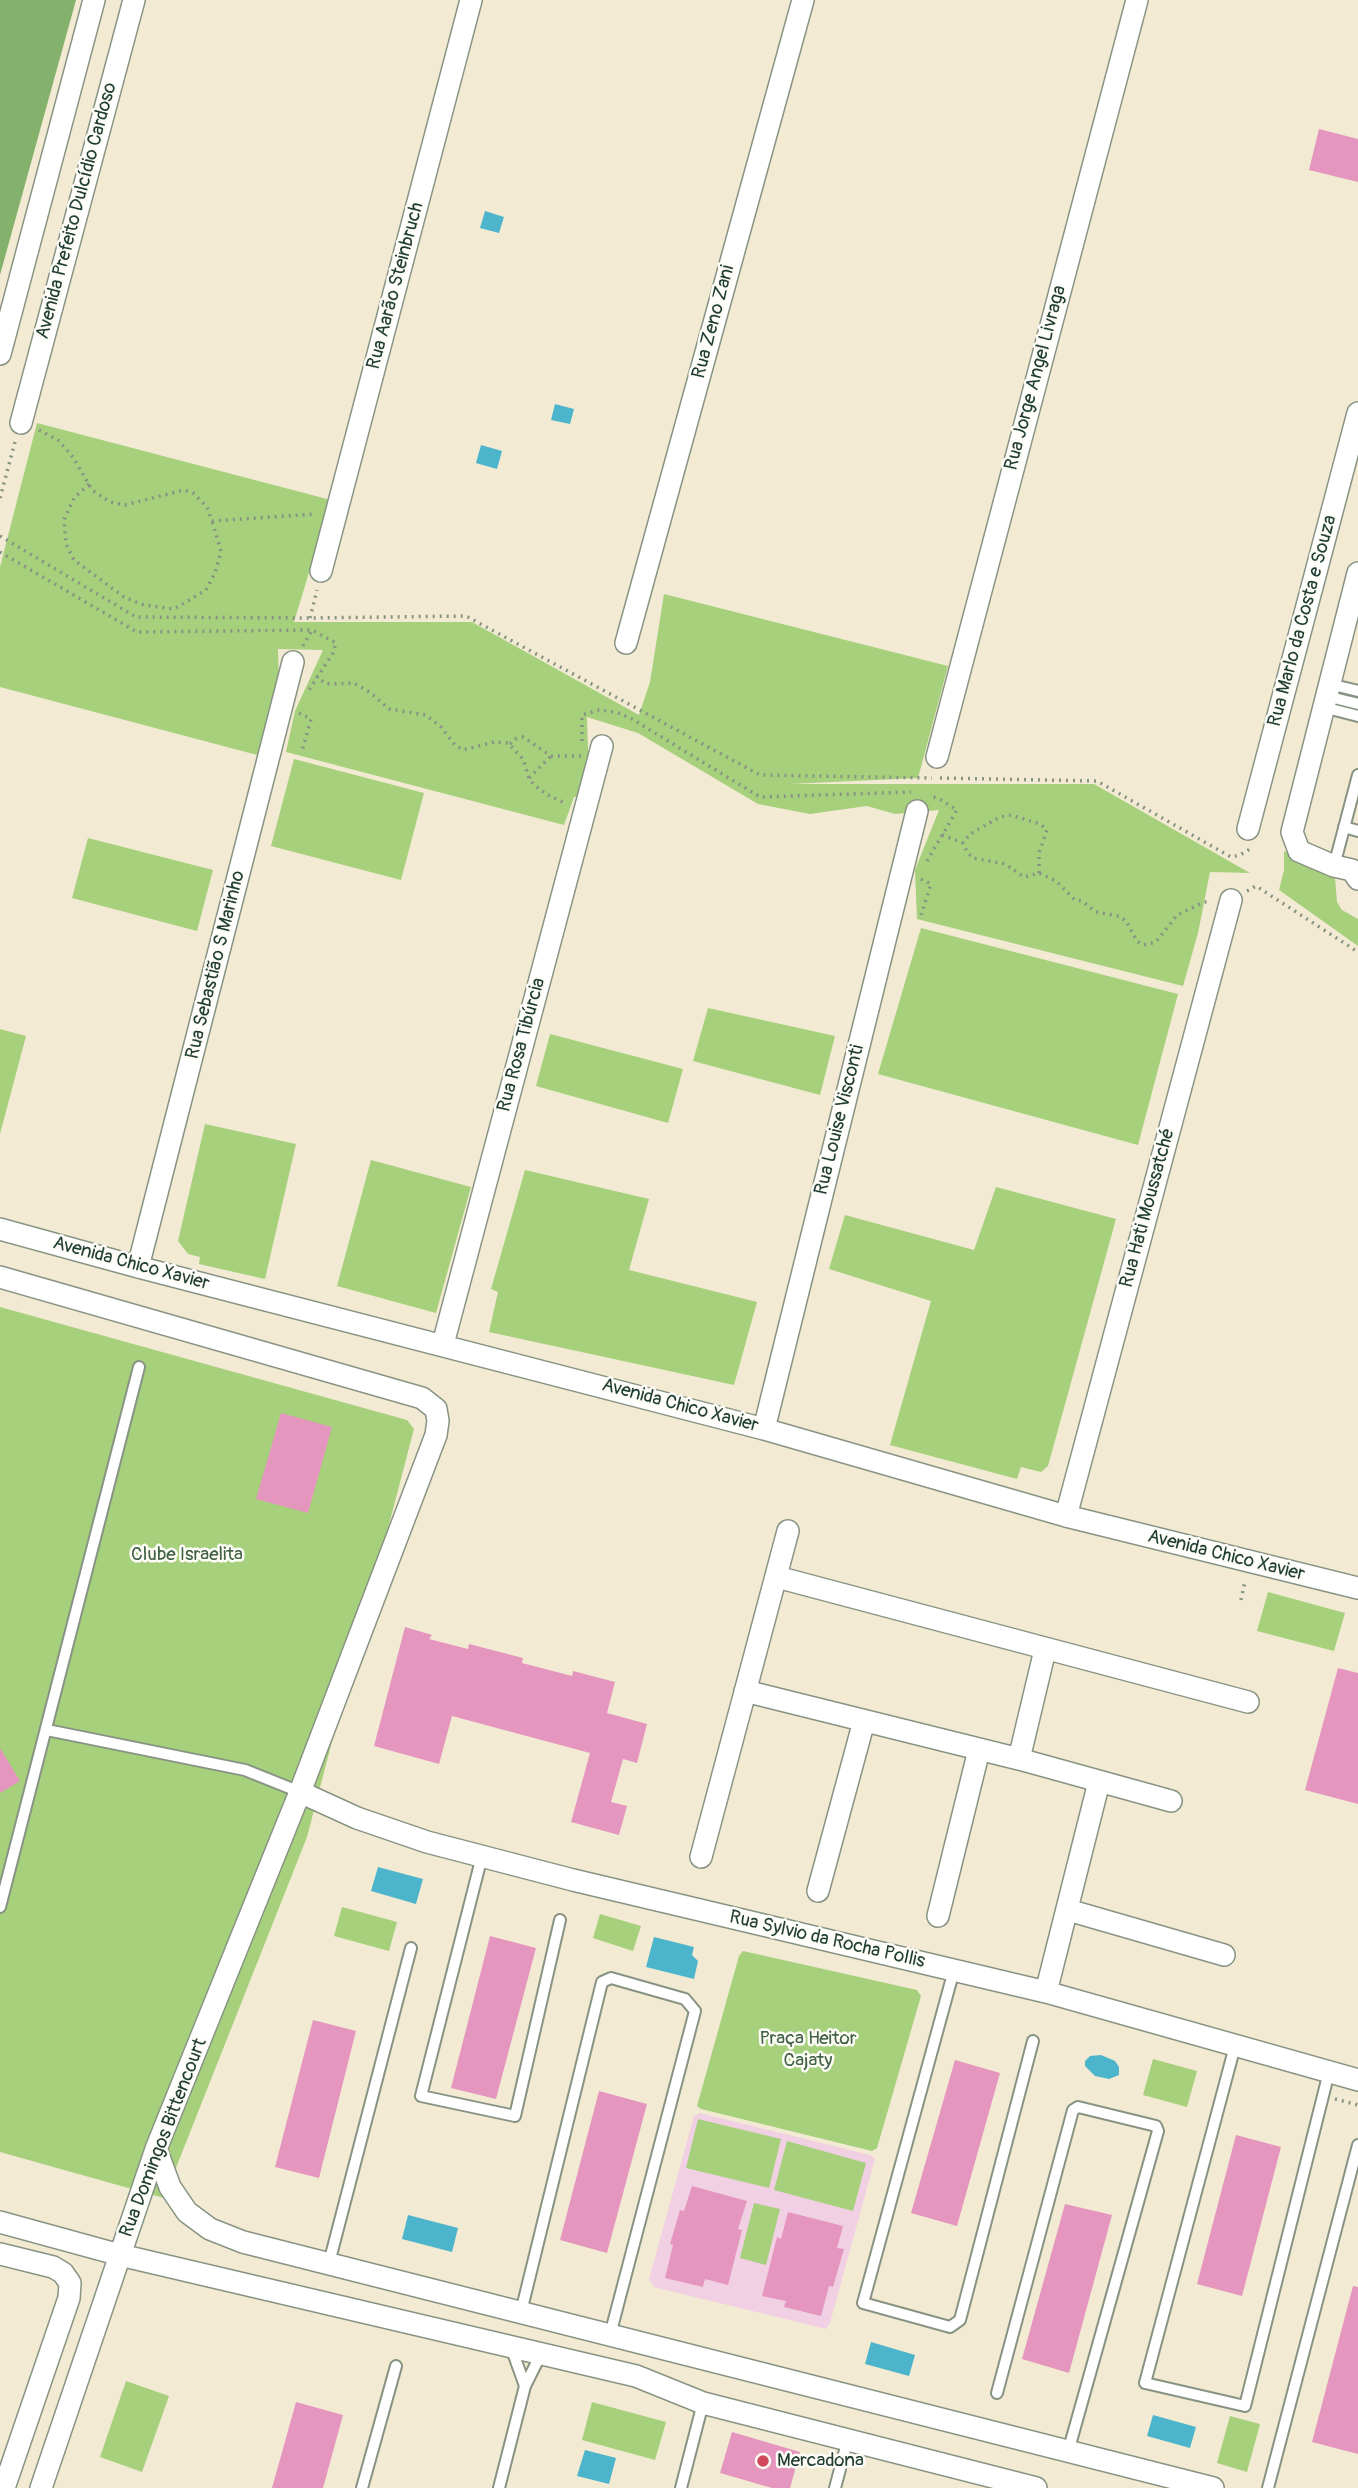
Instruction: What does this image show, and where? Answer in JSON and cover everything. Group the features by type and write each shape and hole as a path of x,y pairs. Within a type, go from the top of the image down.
{"street":[{"name":"Avenida Prefeito Dulcídio Cardoso","path":"0,354 94,0"},
{"name":"Avenida Prefeito Dulcídio Cardoso","path":"21,423 134,0"},
{"name":"Rua Aarão Steinbruch","path":"321,571 471,0"},
{"name":"Rua Zeno Zani","path":"626,643 803,0"},
{"name":"Rua Jorge Angel Livraga","path":"937,757 1137,0"},
{"name":"Rua Marlo da Costa e Souza","path":"1248,829 1358,413"},
{"path":"1358,573 1292,832 1299,851 1334,866 1352,870 1358,879"},
{"name":"Rua Sebastião S Marinho","path":"138,1268 293,662"},
{"name":"Rua Rosa Tibúrcia","path":"443,1344 592,744"},
{"name":"Rua Louise Visconti","path":"764,1429 918,799"},
{"name":"Rua Hati Moussatché","path":"1066,1516 1231,900"},
{"name":"Avenida Chico Xavier","path":"0,1229 138,1268 443,1344 764,1429 1066,1516 1358,1588"},
{"path":"0,1277 422,1398 436,1409 436,1435 300,1792"},
{"path":"701,1857 788,1531"},
{"path":"777,1577 1248,1702"},
{"path":"1019,1759 1045,1650"},
{"path":"745,1691 1019,1759 1171,1801"},
{"path":"818,1891 864,1721"},
{"path":"938,1916 979,1750"},
{"path":"1046,1992 1099,1782"},
{"name":"Rua Sylvio da Rocha Pollis","path":"300,1792 391,1831 573,1881 1046,1992 1358,2080"},
{"name":"Rua Domingos Bittencourt","path":"41,2488 156,2149 300,1792"},
{"path":"1068,1910 1224,1955"},
{"path":"156,2149 170,2187 187,2212 210,2229 243,2242 1213,2488"},
{"path":"0,2222 120,2255 636,2376 703,2403 848,2440 994,2483 1036,2488"},
{"path":"0,2254 53,2267 63,2273 70,2283 69,2298 4,2488"}],"lane":[{"path":"1326,695 1358,691"},
{"path":"1326,695 1358,704"},
{"path":"1326,695 1358,716"},
{"path":"1334,866 1358,775"},
{"path":"1344,827 1358,831"},
{"path":"0,1907 139,1367"},
{"path":"47,1730 245,1770 300,1792"},
{"path":"482,1856 421,2096 514,2116 560,1920"},
{"path":"329,2263 411,1948"},
{"path":"954,1970 863,2303 950,2327 960,2320 1033,2041"},
{"path":"521,2312 602,1982 611,1978 685,1999 695,2011 610,2334"},
{"path":"1235,2046 1145,2383 1245,2406 1329,2072"},
{"path":"997,2393 1073,2110 1078,2107 1156,2126 1158,2131 1068,2452"},
{"path":"1268,2488 1358,2145"},
{"path":"512,2347 525,2386"},
{"path":"499,2488 525,2386 541,2354"},
{"path":"362,2488 396,2365"},
{"path":"681,2488 703,2403"},
{"path":"835,2488 848,2440"}],"path":[{"path":"0,498 21,423 58,440 73,457 93,490 110,502 125,505 184,490 192,493 207,507 221,551 215,573 206,590 174,609 144,605 124,597 74,560 66,544 64,520 75,498 89,484"},
{"path":"212,521 337,513"},
{"path":"0,536 136,617 473,618 760,775 1090,779 1231,857 1240,855 1256,842 1255,836 1248,829"},
{"path":"0,552 137,632 312,629 336,643 333,653 305,697"},
{"path":"310,618 321,571"},
{"path":"316,676 325,683 354,683 371,693 389,709 426,715 463,750 495,742 510,744 523,759 529,778 539,790 565,803 563,812"},
{"path":"299,707 299,713 311,719 302,751"},
{"path":"592,744 582,715 599,710 616,712 632,719 760,797 941,800 957,810 925,863"},
{"path":"510,744 523,737 551,756 583,756 583,766"},
{"path":"529,778 551,756"},
{"path":"963,843 971,834 1000,817 1011,815 1040,824 1047,830 1039,853 1039,873"},
{"path":"942,835 963,843 973,858 1005,864 1024,877 1039,873 1056,881 1074,900 1082,901 1097,912 1119,916 1126,921 1137,941 1143,945 1156,943 1183,911 1204,902 1231,900 1256,886 1358,952"},
{"path":"920,873 919,878 931,884 921,915"},
{"path":"1323,2095 1358,2105"}],"shaded area":[{"path":"700,2113 870,2155 875,2159 830,2323 826,2329 654,2287 649,2279 694,2116"}],"green space":[{"path":"0,0 76,0 0,275"},
{"path":"37,423 331,500 294,622 472,622 639,715 650,682 664,594 948,666 918,778 790,784 1094,784 1250,873 1210,872 1198,933 1183,986 917,919 915,870 939,810 895,814 867,806 810,814 758,804 638,733 587,717 589,781 584,796 574,797 564,825 286,752 295,711 323,650 278,649 279,688 261,756 0,687 0,567"},
{"path":"294,759 424,793 401,880 271,846"},
{"path":"88,838 213,870 197,931 72,898"},
{"path":"1284,851 1335,877 1337,902 1342,910 1358,919 1358,946 1279,890 1284,870"},
{"path":"921,928 1178,994 1138,1145 878,1074"},
{"path":"708,1008 835,1036 820,1095 693,1061"},
{"path":"0,1029 26,1036 0,1134"},
{"path":"550,1034 683,1069 668,1123 536,1086"},
{"path":"205,1124 296,1144 265,1279 199,1264 200,1257 188,1254 178,1241"},
{"path":"371,1160 471,1187 436,1313 337,1286"},
{"path":"525,1170 649,1199 629,1270 757,1302 734,1385 489,1332 498,1292 491,1289"},
{"path":"996,1187 1116,1219 1048,1466 1041,1472 1021,1467 1017,1479 890,1445 931,1301 829,1269 845,1215 974,1250"},
{"name":"Clube Israelita","path":"0,1307 407,1420 414,1429 307,1837 164,2198 0,2152"},
{"path":"1268,1592 1345,1613 1334,1651 1257,1631"},
{"path":"342,1907 397,1922 389,1951 334,1936"},
{"path":"600,1914 641,1926 633,1951 593,1938"},
{"name":"Praça Heitor Cajaty","path":"743,1951 917,1990 921,1996 877,2148 872,2151 697,2106 739,1956"},
{"path":"1153,2059 1197,2071 1187,2107 1143,2095"},
{"path":"698,2119 781,2139 769,2188 686,2168"},
{"path":"787,2141 866,2163 853,2211 774,2190"},
{"path":"754,2203 780,2209 766,2265 740,2258"},
{"path":"126,2381 169,2396 142,2472 100,2457"},
{"path":"592,2402 666,2422 655,2460 582,2440"},
{"path":"1230,2416 1260,2424 1247,2472 1217,2463"}],"water":[{"path":"485,211 504,217 499,233 480,228"},
{"path":"555,404 574,409 570,424 551,420"},
{"path":"481,445 502,451 497,469 476,463"},
{"path":"378,1867 423,1879 416,1904 371,1891"},
{"path":"654,1937 694,1947 692,1955 698,1961 694,1979 646,1967"},
{"path":"1101,2055 1115,2061 1119,2067 1119,2075 1109,2079 1095,2076 1085,2066 1085,2061 1090,2056"},
{"path":"408,2215 458,2228 452,2252 402,2239"},
{"path":"871,2342 915,2355 909,2376 865,2364"},
{"path":"1153,2415 1196,2427 1190,2448 1147,2436"},
{"path":"585,2450 616,2458 609,2484 577,2476"}],"building":[{"path":"1319,129 1358,139 1358,182 1309,170"},
{"path":"281,1413 332,1427 308,1513 256,1499"},
{"path":"405,1627 432,1635 429,1639 468,1649 469,1644 523,1658 522,1663 572,1676 573,1671 615,1682 607,1713 647,1724 637,1763 623,1759 611,1802 627,1806 619,1835 571,1822 590,1753 452,1716 439,1764 374,1746"},
{"path":"1338,1668 1358,1673 1358,1804 1305,1790"},
{"path":"0,1748 20,1781 0,1793"},
{"path":"490,1936 536,1948 496,2099 451,2088"},
{"path":"313,2020 356,2031 319,2178 275,2167"},
{"path":"955,2060 1000,2073 957,2226 911,2213"},
{"path":"599,2091 647,2104 607,2253 560,2240"},
{"path":"1236,2135 1281,2147 1242,2296 1197,2284"},
{"path":"692,2186 747,2201 738,2229 742,2230 728,2285 705,2279 703,2287 665,2278 673,2245 670,2244 680,2210 684,2211"},
{"path":"1065,2204 1112,2215 1069,2373 1022,2359"},
{"path":"788,2212 843,2226 837,2248 844,2249 833,2287 829,2286 821,2316 784,2307 786,2301 762,2296 777,2237 781,2239"},
{"path":"1353,2286 1358,2287 1358,2454 1312,2442"},
{"path":"296,2402 343,2415 323,2488 272,2488"},
{"path":"732,2432 800,2452 790,2488 772,2488 720,2473"}],"place":[{"name":"Mercadona","path":"763,2461"}]}
